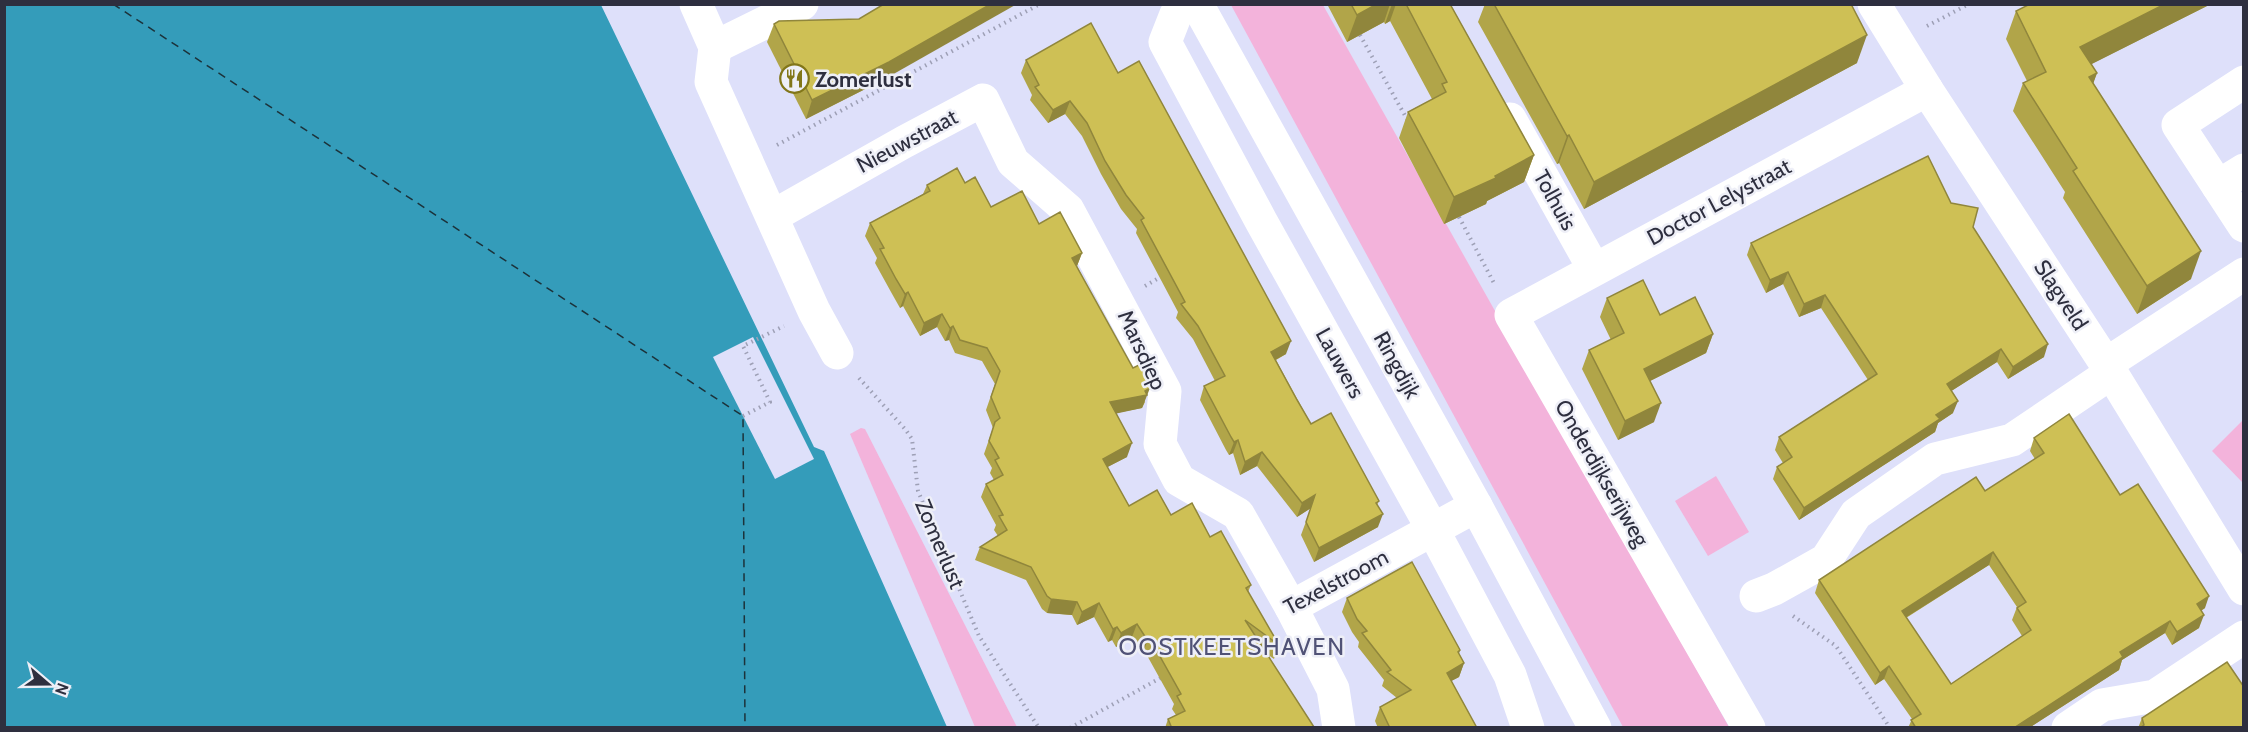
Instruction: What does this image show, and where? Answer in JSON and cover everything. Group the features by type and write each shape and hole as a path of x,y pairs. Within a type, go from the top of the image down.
{"street":[{"path":"696,4 715,47 711,82 814,311 837,353"},
{"path":"715,47 802,4"},
{"name":"Lauwers","path":"1189,4 1176,14 1165,42 1510,675 1528,728"},
{"name":"Ringdijk","path":"1197,4 1476,506 1595,728"},
{"name":"Slagveld","path":"1874,4 1927,90 2108,368 2244,589"},
{"path":"2244,82 2178,125 2231,178 2244,226"},
{"name":"Doctor Lelystraat","path":"1511,315 1927,90"},
{"name":"Tolhuis","path":"1498,97 1594,269"},
{"name":"Nieuwstraat","path":"773,216 982,100 1014,162"},
{"name":"Marsdiep","path":"1014,162 1068,210 1119,301 1165,391 1160,444 1179,480 1238,514 1291,607 1333,688 1339,728"},
{"path":"1756,596 1774,589 1826,560 1856,514 1935,459 2012,440 2108,368 2244,274"},
{"name":"Onderdijkserijweg","path":"1511,315 1749,728"},
{"name":"Texelstroom","path":"1291,607 1476,506"},
{"path":"2068,728 2102,705 2155,696 2244,637"}],"path":[{"path":"748,163 757,156 1040,4"},
{"path":"1898,42 1969,4"},
{"path":"1360,35 1413,131"},
{"path":"1459,217 1511,315"},
{"path":"1119,301 1170,272"},
{"path":"743,416 770,402 743,346 773,331"},
{"name":"Zomerlust","path":"837,353 905,429 912,440 918,491 979,636 1039,728"},
{"path":"1756,596 1779,606 1836,646 1890,728"},
{"path":"1070,728 1165,676"}],"shaded area":[{"path":"1231,5 1323,5 1729,727 1623,727"},
{"path":"2243,420 2243,483 2212,451"},
{"path":"861,428 865,429 1017,727 975,727 850,434"},
{"path":"1716,476 1749,532 1708,556 1675,501"}],"water":[{"path":"4,5 601,5 814,447 824,451 947,727 5,727"}],"pier":[{"path":"753,337 814,459 775,479 713,357"}],"building":[{"path":"884,4 991,4 889,62 812,100 774,24 779,21 859,19"},
{"path":"1351,4 1377,4 1357,15"},
{"path":"1406,4 1450,4 1534,155 1495,176 1496,178 1454,197 1408,112 1446,92 1442,84 1447,82"},
{"path":"1494,4 1851,4 1867,35 1594,182"},
{"path":"2030,4 2165,4 2080,47 2097,73 2089,77 2201,251 2147,286 2073,171 2077,168 2023,83 2046,72 2016,11"},
{"path":"1091,23 1118,73 1139,61 1291,341 1271,352 1297,400 1311,424 1331,413 1379,501 1376,503 1383,514 1319,548 1306,522 1315,495 1302,503 1262,452 1245,462 1238,440 1234,442 1231,437 1204,386 1225,376 1198,326 1181,304 1185,302 1141,220 1144,218 1126,195 1105,161 1087,123 1070,101 1053,110 1035,87 1039,85 1026,60"},
{"path":"1928,156 1951,203 1978,208 1973,227 2048,344 2013,367 2001,349 1947,384 1958,401 1936,415 1940,419 1804,508 1777,467 1792,457 1779,437 1877,374 1825,295 1804,304 1788,272 1770,280 1751,243"},
{"path":"957,168 965,183 975,177 991,207 1022,191 1039,224 1060,212 1082,253 1072,258 1133,368 1141,364 1151,382 1150,388 1145,391 1147,395 1110,402 1132,443 1103,459 1129,506 1157,490 1171,515 1192,503 1210,537 1221,531 1251,585 1246,588 1279,645 1245,620 1314,727 1169,728 1171,726 1168,719 1185,711 1177,696 1181,694 1149,637 1146,638 1137,624 1121,633 1117,627 1113,629 1099,603 1082,612 1077,602 1051,599 1047,596 1031,567 980,547 1007,530 999,516 1003,515 986,484 1003,475 995,460 999,458 989,441 995,422 1000,418 991,397 1000,371 987,348 960,340 953,326 950,328 942,314 924,323 908,292 905,294 896,279 880,249 884,248 870,223 930,191 927,185"},
{"path":"1643,280 1660,315 1695,297 1713,334 1644,369 1661,403 1625,421 1589,350 1624,333 1607,298"},
{"path":"2069,414 2120,495 2138,484 2209,596 2197,604 2204,615 2177,632 2170,621 2120,652 2123,657 2014,728 1916,728 1911,720 1921,714 1889,666 1880,673 1819,580 1976,477 1985,491 2044,453 2034,438","holes":["1993,552 2026,602 2017,608 2031,630 1951,684 1902,611"]},
{"path":"1412,562 1460,650 1458,652 1464,663 1447,673 1477,728 1390,728 1380,707 1411,690 1387,672 1391,670 1362,633 1367,631 1357,619 1347,598"},
{"path":"2227,662 2244,687 2244,728 2140,728 2144,725 2142,718"}],"ferry route":[{"path":"113,4 743,416 745,728"}],"place":[{"name":"Zomerlust","path":"794,79"}],"district":[{"name":"OOSTKEETSHAVEN","path":"1232,646"}]}
